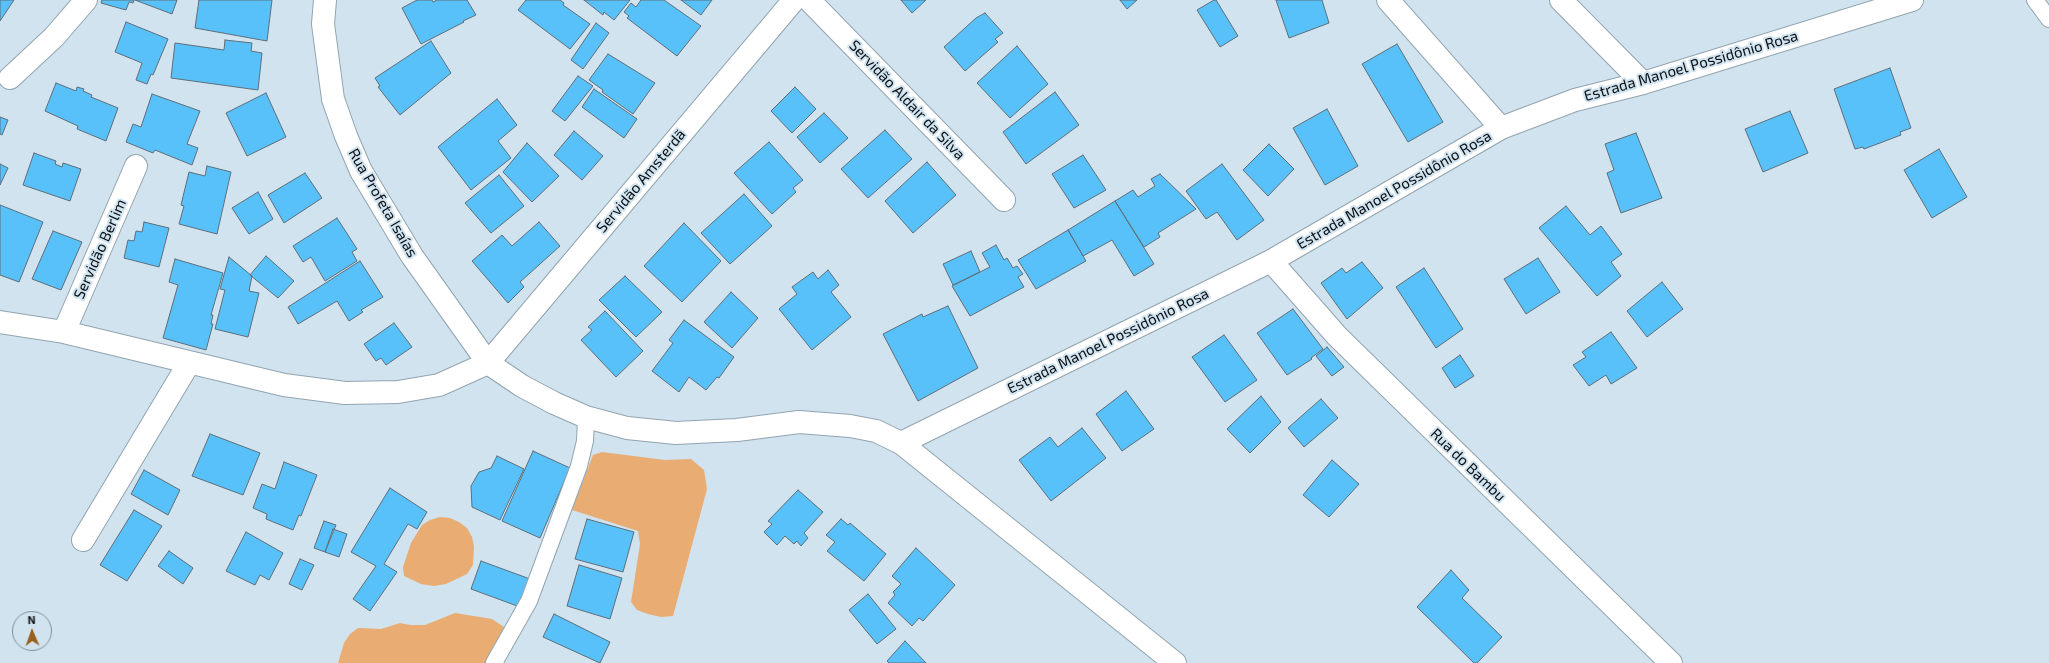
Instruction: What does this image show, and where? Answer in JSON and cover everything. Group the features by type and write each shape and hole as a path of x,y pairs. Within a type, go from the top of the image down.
{"street":[{"path":"10,78 54,37 86,0"},
{"name":"Rua Profeta Isaías","path":"325,0 323,24 332,92 352,150 383,210 412,256 488,363"},
{"name":"Servidão Amsterdã","path":"488,363 794,0"},
{"name":"Servidão Aldair da Silva","path":"809,0 1004,200"},
{"path":"1388,0 1501,128"},
{"path":"1561,0 1643,83"},
{"name":"Estrada Manoel Possidônio Rosa","path":"900,443 1271,261 1501,128 1575,100 1643,83 1879,4 1912,0"},
{"name":"Servidão Berlim","path":"64,332 136,166"},
{"name":"Rua do Bambu","path":"1271,261 1337,336 1671,663"},
{"path":"0,322 64,332 284,385 346,392 398,392 439,385 488,363 522,386 554,403 586,417 627,428 676,433 738,430 799,422 850,426 876,431 900,443 1175,663"},
{"path":"83,540 189,363"}],"lane":[{"path":"2035,0 2049,19"},
{"path":"494,663 528,600 571,488 585,441 586,417"}],"shaded area":[{"path":"602,452 665,460 691,459 704,470 707,489 673,616 661,617 648,614 637,610 631,602 640,544 638,531 572,510 593,455"},
{"path":"440,517 450,518 467,528 472,537 474,546 473,565 467,574 446,584 434,586 421,584 404,576 403,567 411,543 422,525 430,520"},
{"path":"455,613 492,619 504,627 486,663 338,663 344,643 350,634 358,628 381,629 400,623 425,625"}],"building":[{"path":"0,0 14,0 0,21"},
{"path":"102,0 134,0 133,3 129,2 126,10 101,3"},
{"path":"135,0 177,0 172,14"},
{"path":"199,0 272,0 267,41 195,28"},
{"path":"417,0 432,0 433,2 437,0 467,0 476,15 421,44 402,8"},
{"path":"526,0 560,0 564,3 563,5 590,24 570,49 518,10"},
{"path":"584,0 630,0 614,20 604,12 603,15"},
{"path":"641,0 664,0 701,26 677,56 627,18 629,16 624,12 631,3 636,7"},
{"path":"681,0 712,0 701,15"},
{"path":"901,0 926,0 912,13"},
{"path":"1120,0 1137,0 1127,9"},
{"path":"1216,0 1238,36 1220,47 1197,10"},
{"path":"1276,0 1322,0 1329,23 1289,38"},
{"path":"985,13 1003,33 995,39 998,42 965,71 944,47 976,18"},
{"path":"126,22 168,39 153,75 151,74 147,84 136,80 142,63 115,52"},
{"path":"596,23 609,33 583,69 571,60"},
{"path":"225,40 252,43 251,51 262,53 258,90 171,78 175,43 224,50"},
{"path":"431,41 451,73 400,115 378,87 380,86 375,78"},
{"path":"1397,44 1443,122 1408,142 1362,64"},
{"path":"1017,46 1048,84 1010,118 977,83"},
{"path":"608,54 655,83 633,114 602,92 603,90 589,80"},
{"path":"1890,68 1911,128 1900,132 1901,135 1864,149 1863,147 1855,149 1834,89"},
{"path":"578,76 593,86 565,121 552,111"},
{"path":"56,83 76,91 77,87 84,89 83,91 92,95 91,97 118,108 106,141 77,129 78,126 45,111"},
{"path":"795,87 816,109 792,133 771,111"},
{"path":"594,89 637,119 624,138 582,107"},
{"path":"1055,92 1079,125 1026,164 1003,132"},
{"path":"266,93 286,137 247,156 226,113"},
{"path":"152,94 200,111 187,144 198,148 192,165 155,150 153,153 126,142 133,124 141,127"},
{"path":"497,99 517,125 498,141 511,158 471,190 438,147"},
{"path":"1327,109 1358,166 1325,185 1293,128"},
{"path":"1790,111 1808,153 1763,172 1745,129"},
{"path":"824,113 848,138 820,163 797,137"},
{"path":"0,117 8,120 2,135 0,134"},
{"path":"885,130 912,159 868,198 841,169"},
{"path":"574,131 603,156 582,180 554,155"},
{"path":"1636,133 1662,198 1621,213 1607,173 1614,170 1605,144"},
{"path":"769,142 803,180 793,188 796,192 772,214 734,173"},
{"path":"527,143 559,176 532,202 503,172"},
{"path":"1269,144 1294,169 1268,196 1243,170"},
{"path":"1939,149 1967,197 1932,218 1904,170"},
{"path":"34,153 56,161 55,164 62,167 63,163 81,169 70,201 23,185"},
{"path":"1083,155 1106,190 1074,208 1052,174"},
{"path":"927,162 956,195 913,233 885,201"},
{"path":"0,164 8,168 0,185"},
{"path":"1222,164 1264,220 1237,240 1217,212 1206,219 1186,191"},
{"path":"207,166 231,172 217,234 179,224 184,206 181,205 189,172 205,176"},
{"path":"305,173 322,198 284,223 268,195"},
{"path":"1160,174 1196,209 1158,233 1160,237 1144,247 1115,201 1133,190 1138,197 1155,186 1151,179"},
{"path":"499,175 524,206 491,233 465,203"},
{"path":"258,192 273,219 249,234 232,208"},
{"path":"744,194 772,226 730,264 701,233"},
{"path":"1115,201 1154,264 1134,276 1112,240 1083,256 1068,230"},
{"path":"0,205 43,222 19,282 0,275"},
{"path":"1566,206 1590,235 1601,226 1622,254 1611,262 1621,276 1597,296 1539,228"},
{"path":"337,218 357,249 352,252 357,261 325,281 311,257 303,262 293,246"},
{"path":"144,222 169,228 159,267 124,258 128,240 134,241 136,231 142,232"},
{"path":"539,222 560,246 520,282 524,287 508,303 472,261 502,235 512,246"},
{"path":"684,223 721,261 682,302 644,266"},
{"path":"1068,230 1086,261 1036,289 1018,260"},
{"path":"53,231 82,242 61,290 32,279"},
{"path":"996,245 1004,260 1007,258 1013,268 1017,266 1023,274 1018,277 1024,287 970,316 952,286 990,267 982,253"},
{"path":"971,251 980,272 953,285 943,264"},
{"path":"266,256 294,281 278,298 250,275"},
{"path":"229,257 252,276 249,291 259,293 248,337 215,329 225,290 220,289"},
{"path":"1538,258 1560,292 1526,314 1504,279"},
{"path":"175,259 223,273 211,315 213,315 211,324 213,324 206,350 163,338 178,285 169,282"},
{"path":"360,261 383,297 361,310 363,312 349,321 337,301 298,324 288,307"},
{"path":"1362,262 1383,288 1347,319 1321,283 1342,268 1346,273"},
{"path":"1424,268 1463,329 1436,348 1396,287"},
{"path":"828,270 839,285 831,292 851,317 812,350 779,309 797,294 792,287 813,272 818,279"},
{"path":"625,276 662,312 636,337 599,300"},
{"path":"1662,282 1683,309 1647,337 1627,311"},
{"path":"731,292 758,318 732,348 704,322"},
{"path":"948,306 978,368 918,401 883,334 922,314 923,317"},
{"path":"1293,309 1323,349 1311,358 1312,359 1287,375 1257,333"},
{"path":"605,311 643,351 616,377 581,340 592,330 588,327"},
{"path":"684,320 734,357 719,378 717,377 706,390 689,377 679,392 652,371 673,343 669,340"},
{"path":"394,323 412,347 386,365 381,358 376,361 364,344"},
{"path":"1611,332 1637,368 1611,384 1606,375 1589,386 1573,365 1586,357 1582,352"},
{"path":"1224,335 1257,380 1225,402 1192,357"},
{"path":"1327,347 1344,367 1332,376 1316,356"},
{"path":"1460,355 1474,376 1455,388 1442,368"},
{"path":"1126,391 1154,429 1122,451 1096,414"},
{"path":"1261,396 1281,422 1250,453 1227,429"},
{"path":"1321,399 1338,418 1304,447 1288,428"},
{"path":"1082,428 1106,458 1051,501 1019,460 1050,437 1058,447"},
{"path":"210,434 260,453 243,495 192,476"},
{"path":"533,451 570,468 540,538 502,521"},
{"path":"497,456 524,469 500,520 472,507 471,486 479,472 491,468"},
{"path":"1332,460 1359,484 1329,517 1303,495"},
{"path":"284,462 317,475 301,516 299,515 293,530 266,519 267,514 253,508 262,484 275,489"},
{"path":"144,470 180,490 168,515 131,494"},
{"path":"390,488 427,512 417,529 408,524 384,564 397,572 370,611 353,599 376,566 351,552"},
{"path":"798,490 823,512 804,533 808,538 801,546 797,541 794,544 785,536 777,545 764,532 772,524 768,521"},
{"path":"134,510 162,526 127,581 100,565"},
{"path":"587,519 634,532 623,572 575,559"},
{"path":"841,519 848,525 850,523 886,554 864,581 827,551 835,542 826,535"},
{"path":"324,521 336,525 325,552 314,548"},
{"path":"333,529 347,534 339,557 325,552"},
{"path":"246,532 283,553 269,580 260,575 255,585 226,571"},
{"path":"916,548 955,585 923,621 919,618 912,626 888,603 895,595 893,592 901,584 892,576"},
{"path":"169,551 193,568 183,584 158,566"},
{"path":"300,559 314,565 302,590 289,584"},
{"path":"481,561 530,579 520,607 471,589"},
{"path":"579,565 622,578 610,619 567,606"},
{"path":"1451,570 1469,590 1462,598 1502,637 1477,663 1474,663 1417,607"},
{"path":"868,594 896,629 877,644 849,610"},
{"path":"554,614 610,642 600,663 543,637"},
{"path":"905,641 926,663 889,663 887,661"}]}
